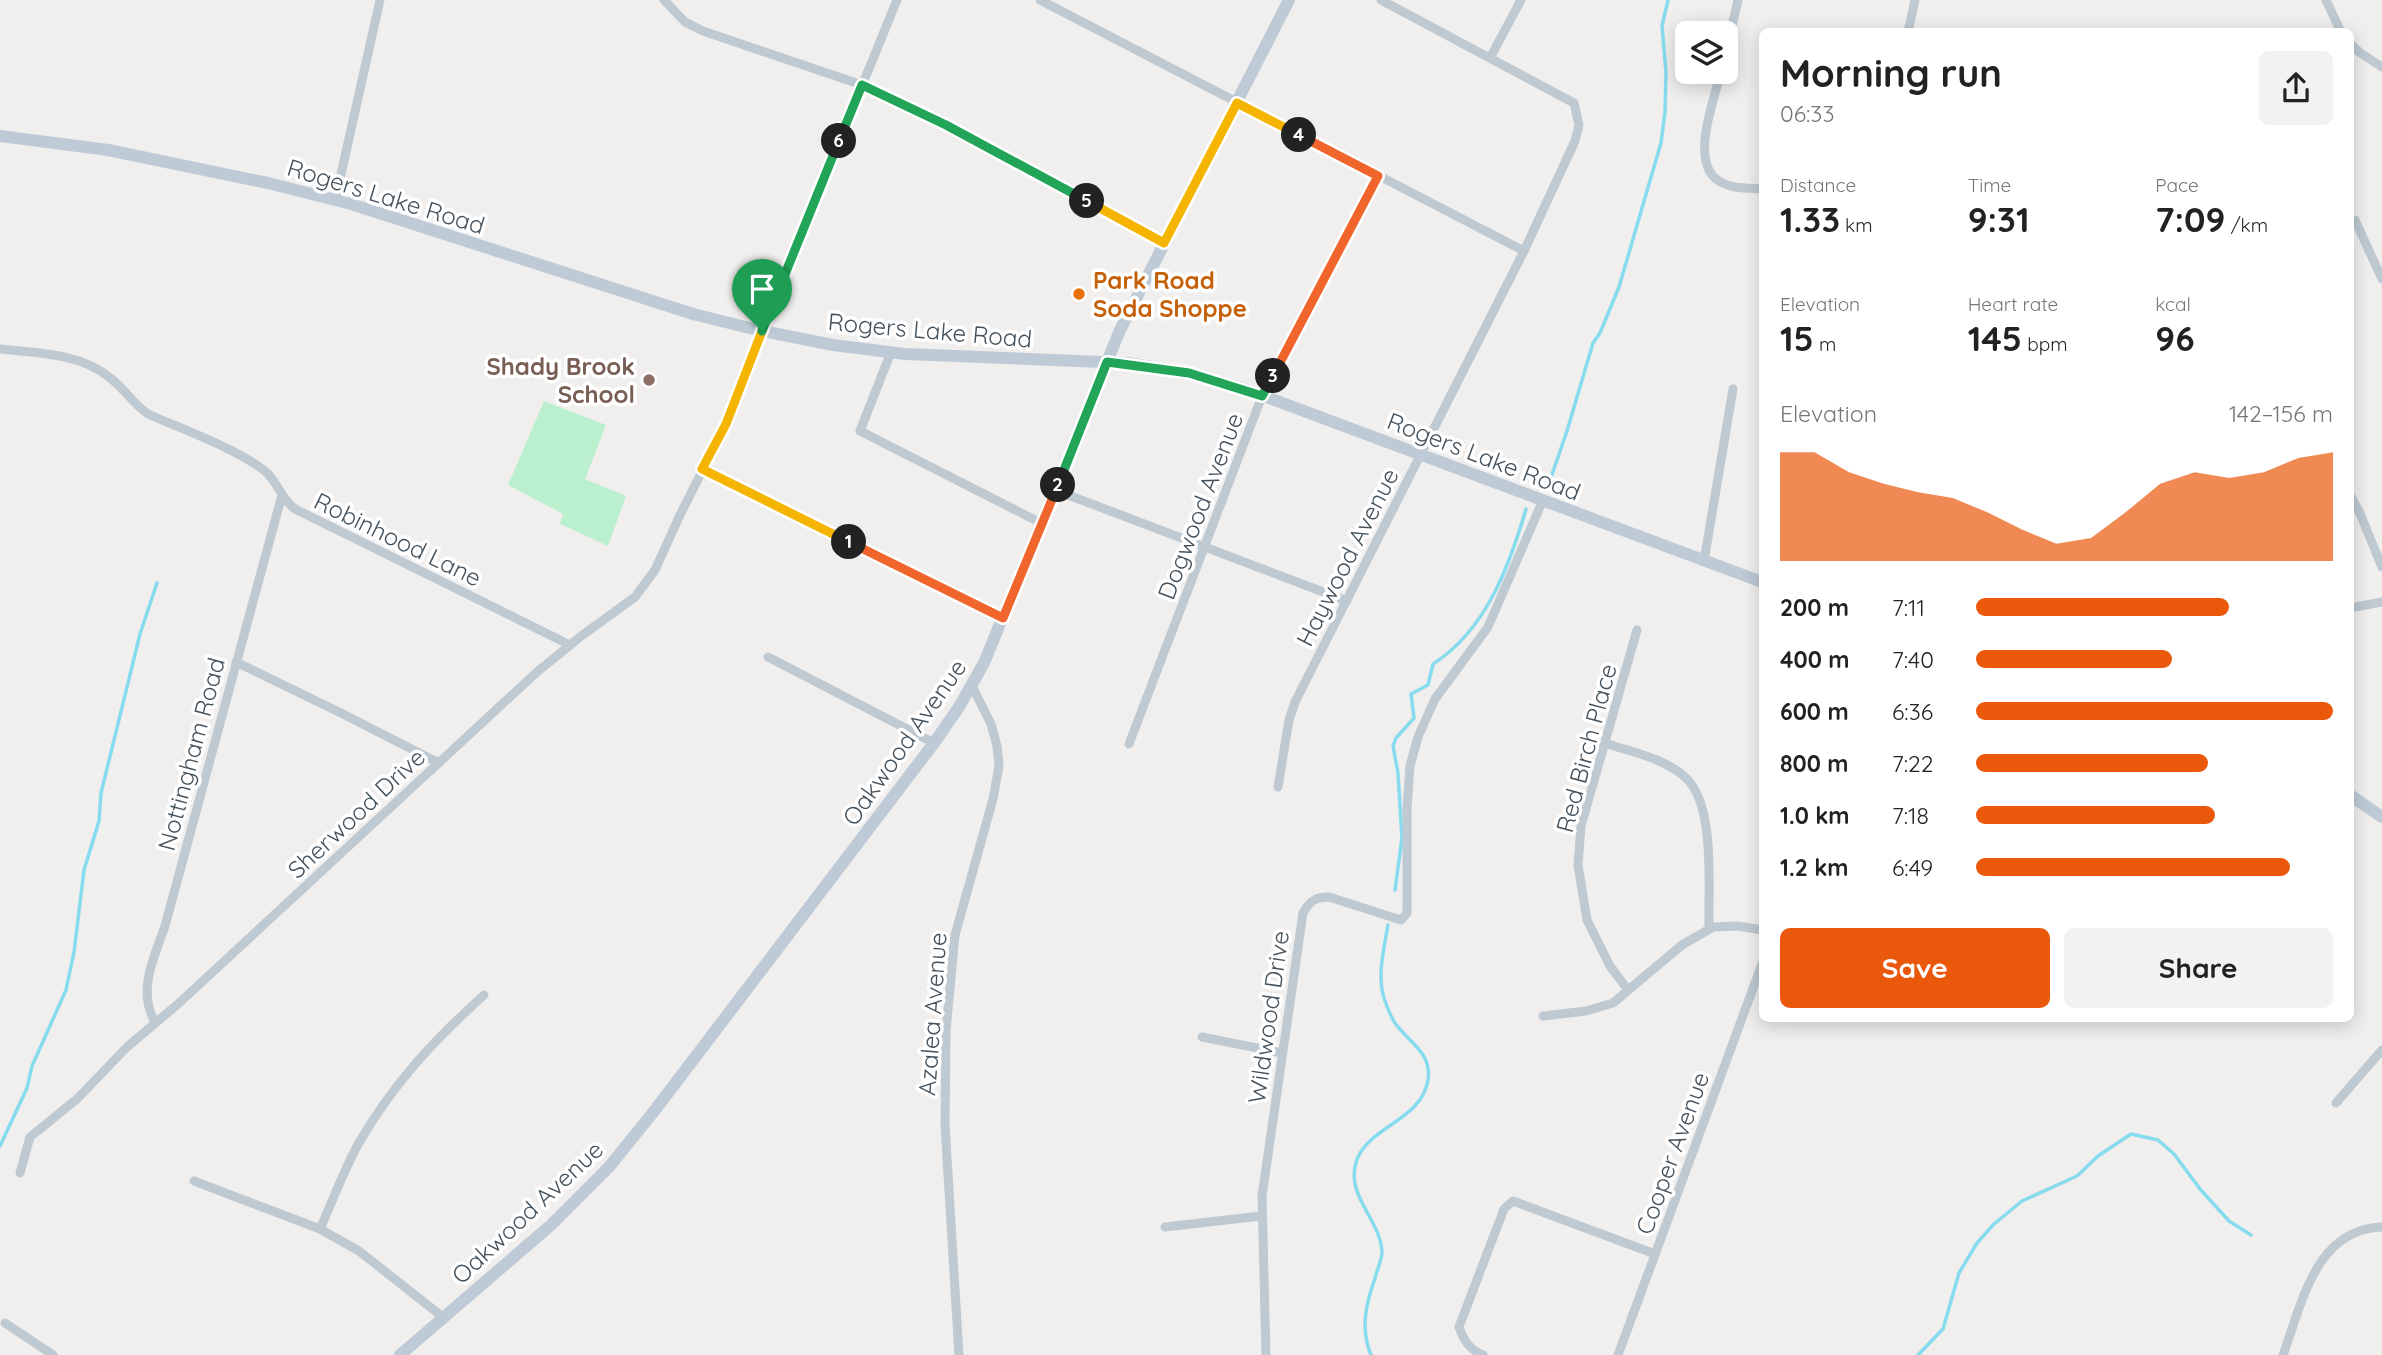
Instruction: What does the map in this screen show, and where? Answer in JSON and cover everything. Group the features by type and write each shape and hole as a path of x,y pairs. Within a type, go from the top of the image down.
{"main road":[{"name":"Oakwood Avenue","path":"400,1355 551,1225 609,1167 934,743 972,687 1003,618 1120,330 1289,0"},
{"name":"Rogers Lake Road","path":"0,137 71,145 268,183 335,201 682,311 762,331 833,345 891,352 1018,360 1107,362 1189,373 1262,396 1759,581"},
{"path":"2354,798 2382,817"}],"street":[{"path":"335,201 380,0"},
{"path":"664,0 685,22 703,31 889,96 1164,243"},
{"name":"Sherwood Drive","path":"20,1172 30,1137 76,1099 127,1047 537,672 635,597 654,570 726,424 897,0"},
{"path":"1040,0 1524,251"},
{"path":"1381,0 1490,58 1521,0"},
{"path":"1733,21 1738,0"},
{"path":"1909,28 1915,0"},
{"path":"2326,0 2339,28"},
{"path":"2354,47 2382,67"},
{"name":"Haywood Avenue","path":"1278,786 1289,720 1295,702 1524,251 1576,141 1579,125 1574,103 1490,58"},
{"path":"1718,84 1706,134 1704,162 1708,172 1720,182 1759,189"},
{"name":"Dogwood Avenue","path":"1129,744 1262,396 1378,176"},
{"path":"2355,220 2382,279"},
{"name":"Robinhood Lane","path":"0,349 61,356 91,366 107,375 135,405 148,414 247,459 267,473 288,504 295,509 570,645"},
{"path":"891,352 860,431 1041,523"},
{"path":"1704,561 1733,389"},
{"path":"702,469 1003,618"},
{"path":"1055,491 1347,601"},
{"name":"Nottingham Road","path":"155,1023 149,1008 149,970 166,926 282,495"},
{"name":"Wildwood Drive","path":"1266,1355 1262,1196 1303,913 1310,901 1329,897 1401,920 1407,913 1407,808 1410,766 1418,737 1435,699 1488,627 1543,500"},
{"path":"2354,502 2382,567"},
{"path":"2354,607 2382,602"},
{"name":"Red Birch Place","path":"1628,990 1610,966 1587,920 1578,865 1581,826 1637,630"},
{"path":"768,657 934,743"},
{"path":"236,662 439,763"},
{"name":"Azalea Avenue","path":"959,1355 945,1125 946,1031 955,935 993,799 999,766 997,746 990,724 972,687"},
{"path":"1605,743 1663,763 1686,778 1700,799 1707,824 1709,929"},
{"path":"1543,1016 1586,1011 1613,1003 1682,946 1713,927 1738,926 1759,930"},
{"name":"Cooper Avenue","path":"1618,1355 1759,972"},
{"path":"320,1229 359,1142 395,1086 439,1036 484,995"},
{"path":"1202,1037 1282,1053"},
{"path":"2336,1103 2382,1050"},
{"path":"194,1181 320,1229 359,1251 444,1318"},
{"path":"1483,1355 1472,1350 1459,1327 1503,1209 1513,1201 1655,1254"},
{"path":"1165,1227 1261,1216"},
{"path":"2283,1355 2312,1277 2321,1261 2347,1235 2382,1227"},
{"path":"5,1323 53,1355"}],"green space":[{"path":"544,401 606,425 585,479 626,496 608,546 560,524 563,514 508,485"}],"waterway":[{"path":"1548,486 1593,343 1600,333 1619,287 1661,143 1666,72 1662,26 1668,0"},
{"path":"1395,890 1402,838 1398,773 1393,746 1396,738 1414,718 1411,694 1428,685 1433,664 1468,634 1493,596 1512,553 1526,509"},
{"path":"0,1146 27,1088 32,1066 66,990 74,952 84,870 99,821 101,793 140,634 157,583"},
{"path":"1371,1355 1366,1335 1366,1316 1382,1252 1376,1228 1358,1195 1354,1170 1365,1146 1416,1104 1424,1093 1428,1080 1423,1055 1395,1023 1384,998 1381,971 1388,925"},
{"path":"1918,1355 1943,1329 1959,1273 1977,1243 1994,1224 2022,1201 2077,1176 2098,1156 2131,1134 2158,1140 2174,1154 2200,1189 2229,1221 2251,1235"}],"place":[{"name":"Park Road Soda Shoppe","path":"1079,294"},
{"name":"Shady Brook School","path":"649,380"}],"route":[{"path":"862,85 889,96 1003,155 1164,243 1237,103 1378,176 1262,396 1167,368 1107,362 1003,618 702,469 726,424 762,331 862,85"}]}
